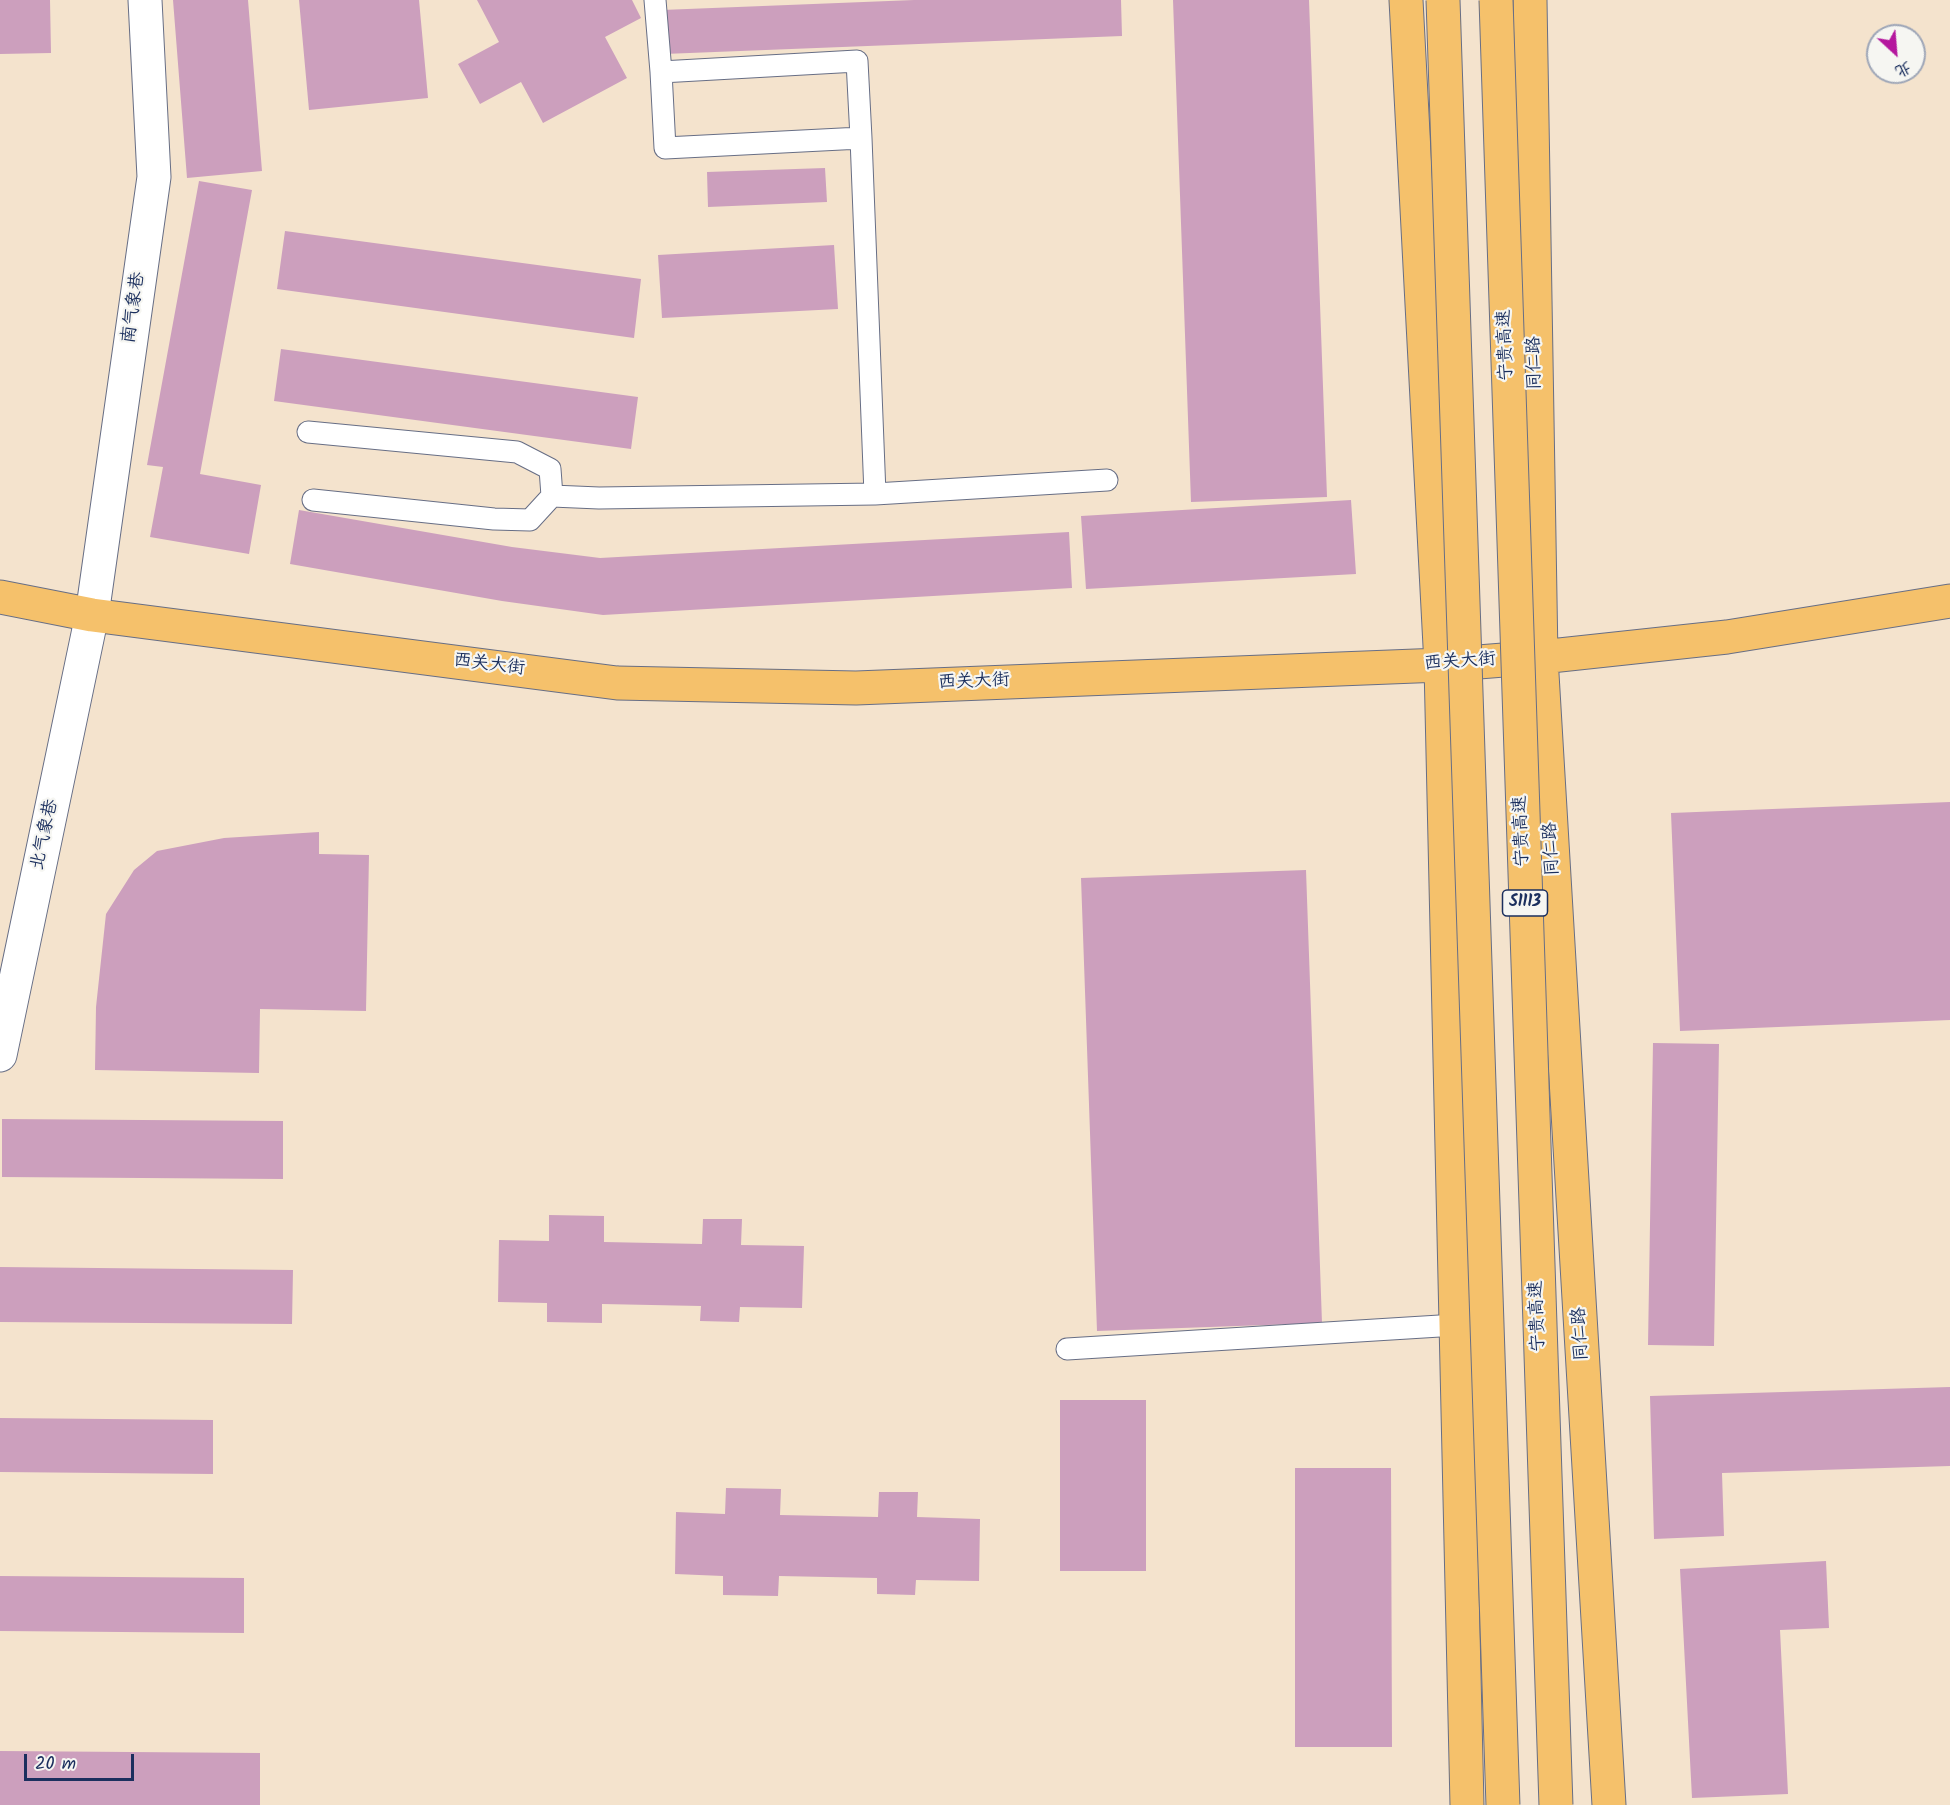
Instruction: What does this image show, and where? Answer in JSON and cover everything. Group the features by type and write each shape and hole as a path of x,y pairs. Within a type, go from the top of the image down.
{"main road":[{"path":"1406,0 1441,665 1467,1805"},
{"path":"1443,0 1503,1805"},
{"name":"宁贵高速","path":"1496,0 1556,1805"},
{"name":"同仁路","path":"1530,0 1541,657 1609,1805"},
{"name":"西关大街","path":"0,597 92,615 617,683 856,688 1441,665 1727,637 1950,601"}],"street":[{"name":"南气象巷","path":"92,615 154,177 145,0"},
{"name":"北气象巷","path":"0,1055 92,615"}],"lane":[{"path":"655,0 662,72 665,148 861,138"},
{"path":"662,72 857,61 875,494"},
{"path":"308,432 517,452 550,469 552,496 530,520 494,519 314,500"},
{"path":"552,496 599,498 875,494 1107,480"},
{"path":"1067,1349 1456,1325"}],"building":[{"path":"0,0 50,0 51,53 0,54"},
{"path":"173,0 248,0 262,171 187,178"},
{"path":"299,0 419,0 428,98 309,110"},
{"path":"477,0 632,0 641,18 605,37 627,78 543,123 521,82 480,104 458,64 499,42"},
{"path":"914,0 1121,0 1122,36 664,54 662,10"},
{"path":"1173,0 1309,0 1327,497 1191,502"},
{"path":"825,168 827,202 708,207 707,172"},
{"path":"199,181 252,190 200,474 261,485 249,554 150,537 163,467 147,465"},
{"path":"285,231 641,279 634,338 277,289"},
{"path":"834,245 838,309 662,318 658,255"},
{"path":"281,349 638,397 631,449 274,401"},
{"path":"1351,500 1356,574 1086,589 1081,516"},
{"path":"299,510 512,547 600,558 1069,532 1072,588 603,615 502,601 290,564"},
{"path":"1950,802 1950,1020 1680,1031 1671,813"},
{"path":"319,832 319,854 369,855 366,1011 260,1009 259,1073 95,1070 96,1007 106,914 134,870 157,851 224,838"},
{"path":"1306,870 1322,1323 1097,1331 1081,878"},
{"path":"1653,1043 1719,1044 1714,1346 1648,1345"},
{"path":"2,1119 283,1121 283,1179 2,1177"},
{"path":"549,1215 604,1216 604,1242 702,1244 703,1219 742,1219 741,1245 804,1246 802,1308 740,1307 739,1322 700,1321 701,1306 602,1304 602,1323 547,1322 547,1303 498,1302 499,1240 549,1241"},
{"path":"0,1267 293,1270 292,1324 0,1322"},
{"path":"1950,1387 1950,1466 1722,1473 1724,1536 1654,1539 1650,1396"},
{"path":"1060,1400 1146,1400 1146,1571 1060,1571"},
{"path":"0,1418 213,1420 213,1474 0,1472"},
{"path":"1295,1468 1391,1468 1392,1747 1295,1747"},
{"path":"726,1488 781,1489 780,1515 878,1517 879,1492 918,1492 917,1517 980,1519 979,1581 916,1580 915,1595 877,1594 877,1578 779,1576 778,1596 723,1595 723,1576 675,1574 676,1512 725,1514"},
{"path":"1826,1561 1829,1628 1780,1630 1788,1794 1692,1798 1680,1569"},
{"path":"0,1576 244,1578 244,1633 0,1631"},
{"path":"0,1751 260,1753 260,1805 0,1805"}]}
